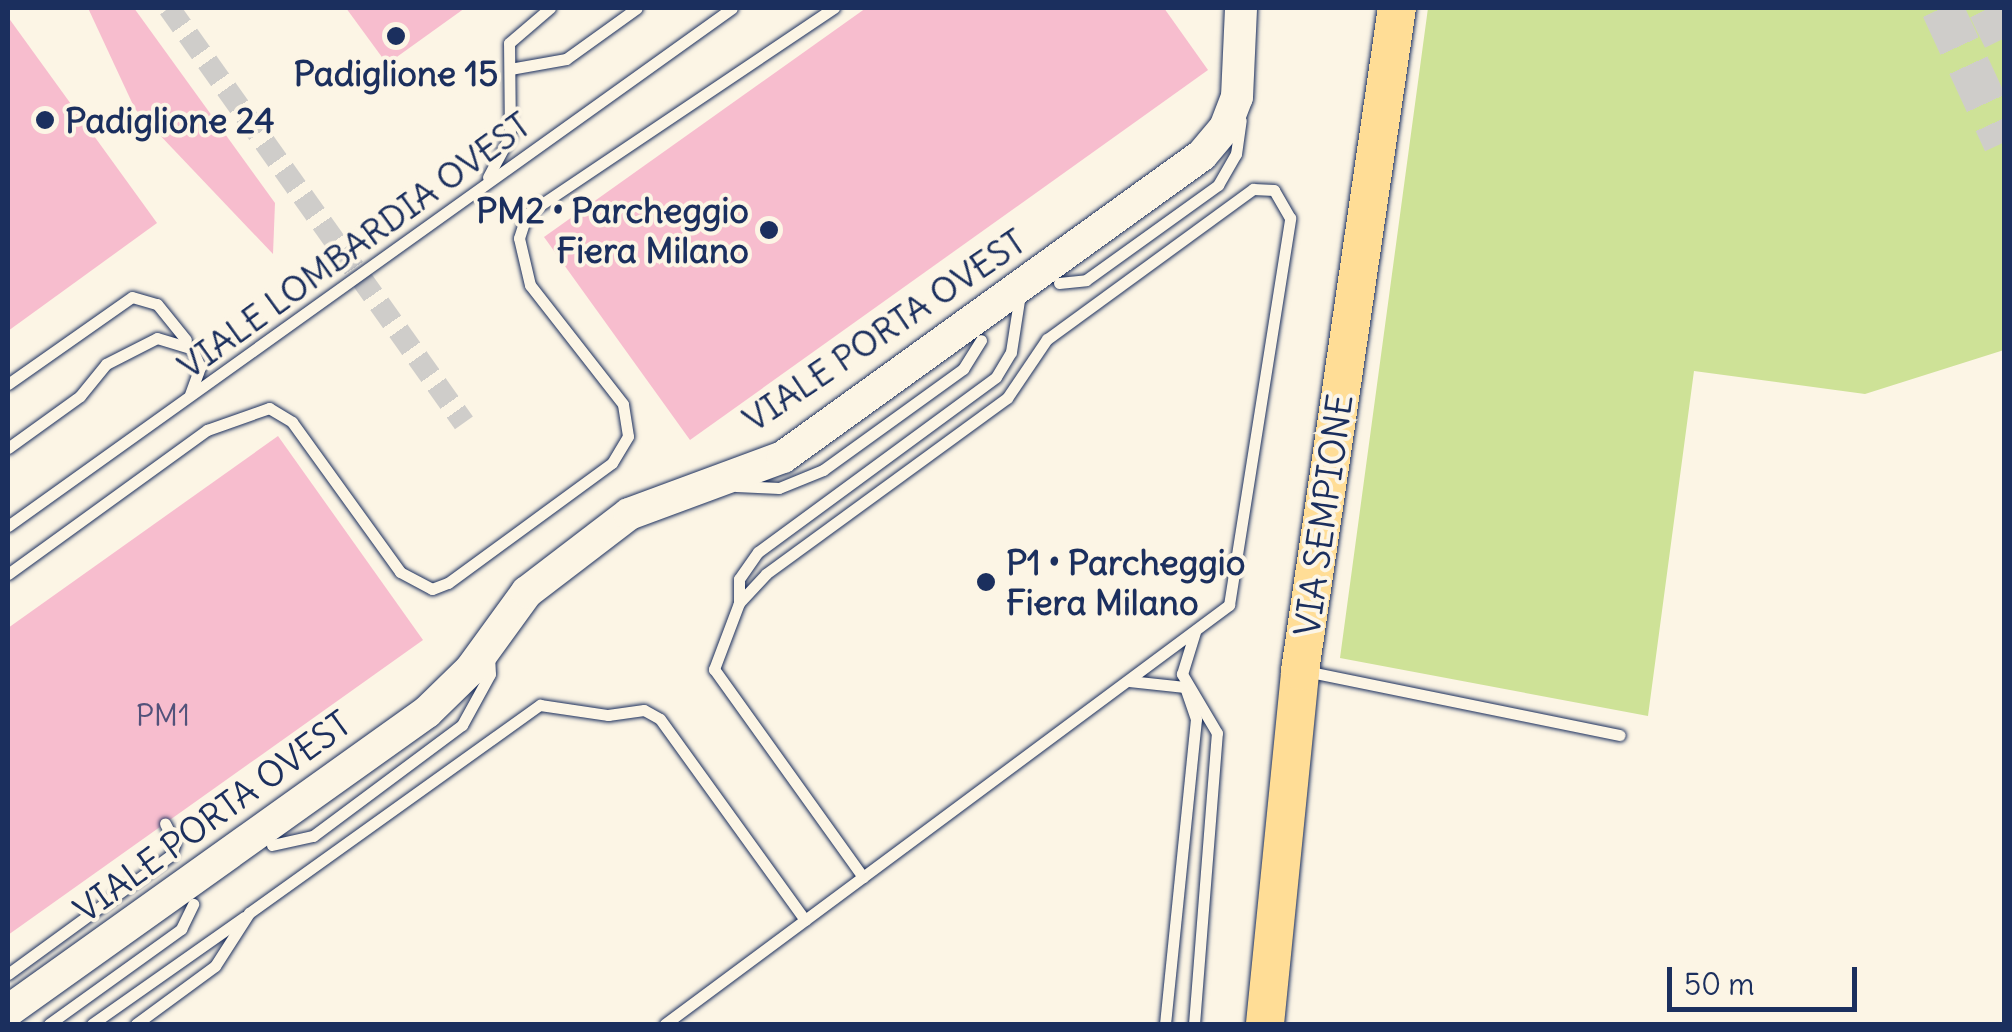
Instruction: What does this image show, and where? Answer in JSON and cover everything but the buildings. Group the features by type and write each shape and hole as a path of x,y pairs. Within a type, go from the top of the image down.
{"main road":[{"path":"1384,8 1387,71"},
{"name":"VIA SEMPIONE","path":"1265,1024 1300,670 1398,8"}],"street":[{"name":"VIALE PORTA OVEST","path":"8,1011 427,712 489,647 527,592 628,514 783,457 1217,140 1232,115 1240,69 1241,8"}],"lane":[{"path":"479,188 510,136 514,35 550,8"},
{"path":"510,69 555,64 636,8"},
{"name":"VIALE LOMBARDIA OVEST","path":"8,526 732,8"},
{"path":"8,574 207,430 269,408 292,422 400,572 432,588 448,583 612,463 628,436 623,404 530,285 519,238 527,214 563,183 652,136 834,8"},
{"path":"1059,283 1086,280 1218,185 1239,144 1240,69"},
{"path":"665,1024 1198,629 1237,590 1290,218 1287,202 1267,187 1252,190 1047,339 1007,398 785,559 739,603"},
{"path":"863,877 714,669 739,603 739,578 758,552 996,376 1015,337 1021,285"},
{"path":"8,384 132,296 158,304 192,349 200,368 188,398"},
{"path":"8,448 141,344 167,336 192,349"},
{"path":"712,482 779,488 823,470 962,369 981,340"},
{"path":"1165,1024 1196,727 1181,658 1198,629"},
{"path":"272,845 313,836 462,725 490,674 489,647"},
{"path":"1300,670 1620,735"},
{"path":"1125,682 1152,678 1185,687 1207,706 1216,733 1194,1024"},
{"path":"92,1024 549,704 608,714 644,710 660,719 804,920"},
{"path":"8,974 171,855 175,843 165,823"},
{"path":"49,1024 182,928 193,904"},
{"path":"136,1024 215,966 249,914"}],"green space":[{"path":"1428,8 2004,8 2004,350 1865,394 1694,371 1648,716 1340,658"}],"tunnel":[{"path":"169,8 464,423"},
{"path":"1942,8 2004,142"},
{"path":"1989,8 2004,39"}],"place":[{"name":"Padiglione 15","path":"396,36"},
{"name":"Padiglione 24","path":"45,120"},
{"name":"PM2 • Parcheggio Fiera Milano","path":"769,230"},
{"name":"P1 • Parcheggio Fiera Milano","path":"986,582"}]}
